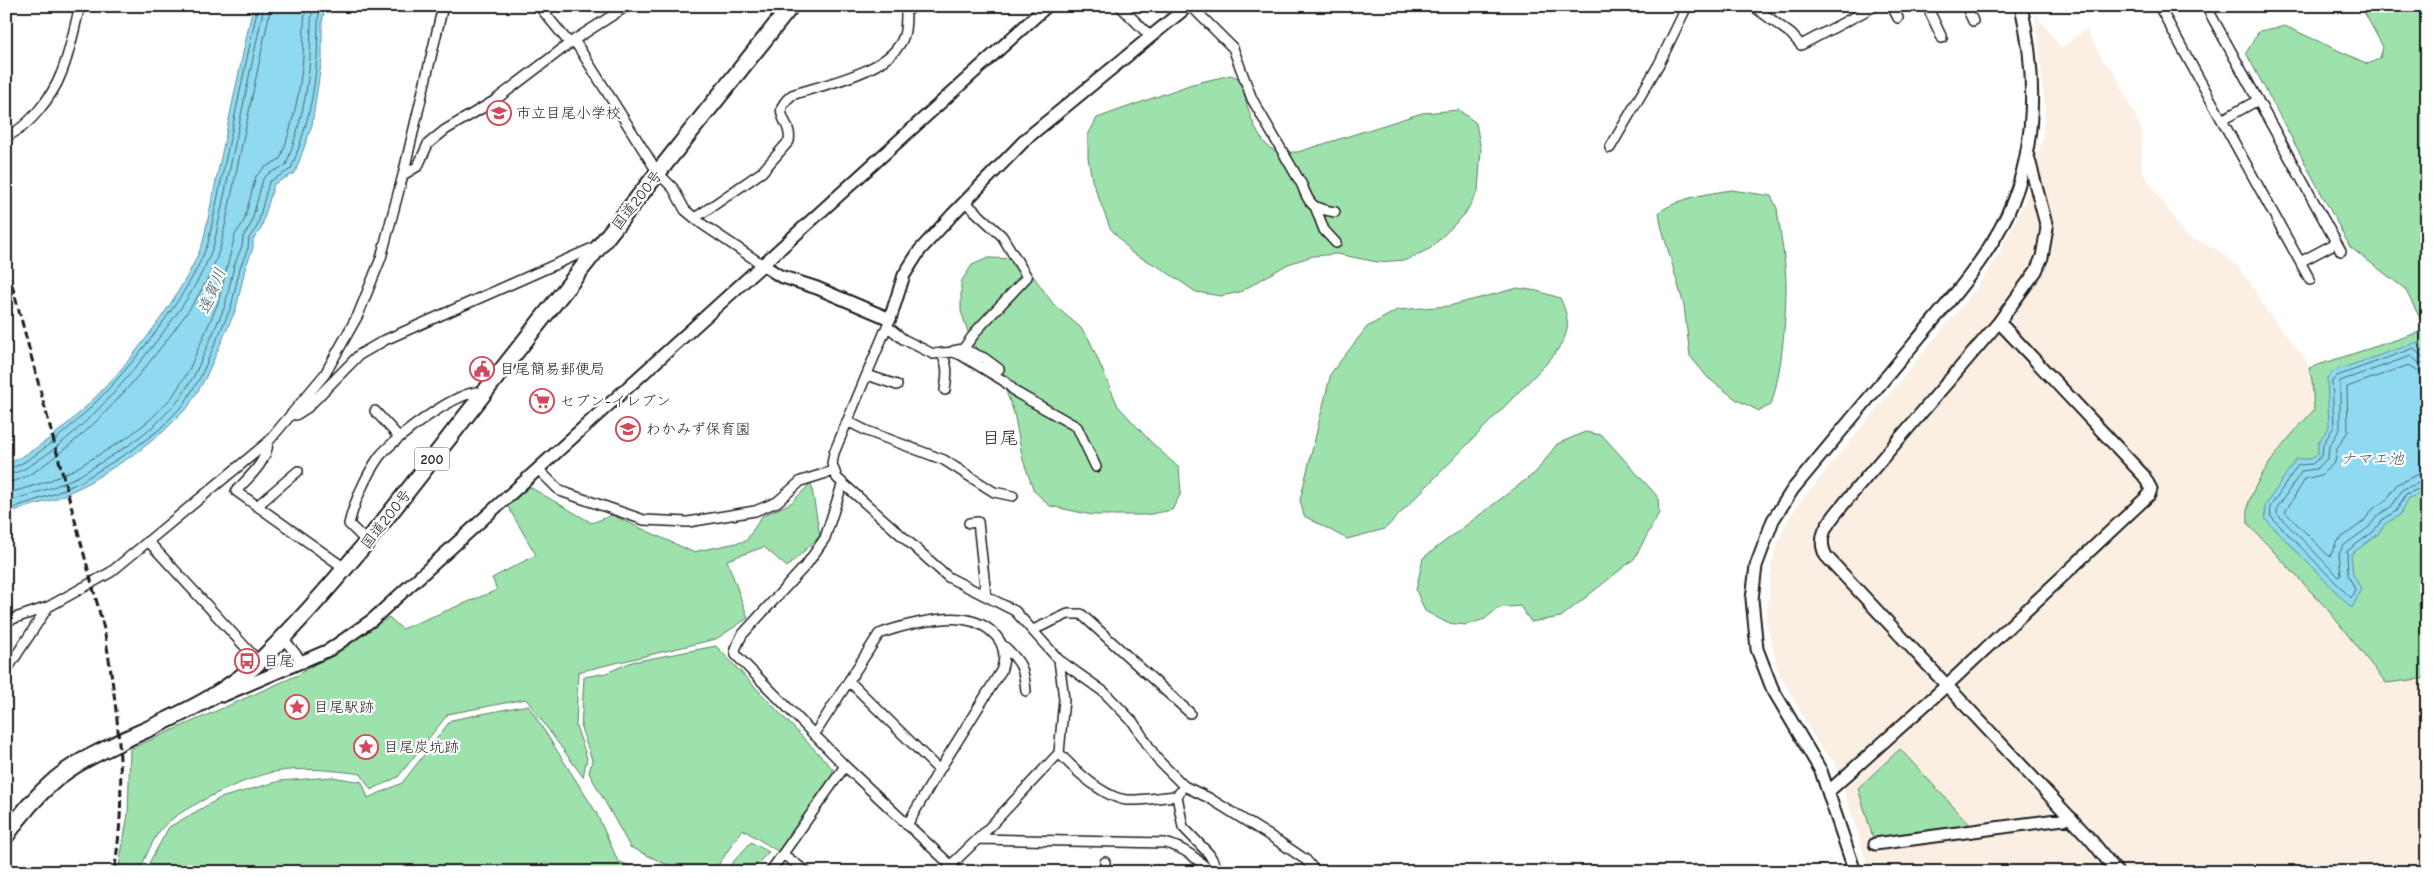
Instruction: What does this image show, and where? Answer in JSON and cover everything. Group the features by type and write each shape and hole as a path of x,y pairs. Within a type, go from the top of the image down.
{"highway":[{"name":"国道200号","path":"6,836 29,805 57,778 91,756 193,707 222,690 260,662 284,638 368,543 484,392 791,6"}],"street":[{"path":"6,136 23,128 48,96 61,74 80,6"},
{"path":"6,621 48,607 111,572 268,442 325,374 358,314 381,258 404,175 443,6"},
{"path":"539,6 572,42 658,173 673,188 685,210 780,276 817,288 888,322 918,348 933,354 963,349 978,329 1027,277 1002,236 965,202"},
{"path":"404,175 418,166 428,144 435,137 494,100 572,42 627,6"},
{"path":"695,218 762,172 789,141 790,136 782,110 782,104 786,100 792,95 870,69 896,49 904,37 906,12 914,6"},
{"path":"193,707 303,663 329,650 372,620 1047,6"},
{"path":"1120,6 1152,37"},
{"path":"1316,872 1306,860 1278,841 1209,798 1184,786 1156,759 1132,722 1104,692 1059,660 1015,611 968,589 948,577 842,485 833,471 834,453 888,322 904,275 920,250 1027,138 1188,6 1233,48 1252,99 1302,184 1307,200 1316,209 1324,230 1336,243"},
{"path":"1610,148 1659,64 1687,6"},
{"path":"1753,6 1791,34 1801,45 1875,6"},
{"path":"1892,6 1898,18"},
{"path":"1927,6 1942,38"},
{"path":"1966,6 1973,20"},
{"path":"1856,872 1821,771 1772,688 1757,649 1752,599 1756,566 1773,520 1793,489 1945,307 1994,240 2012,202 2027,154 2033,83 2022,6"},
{"path":"2159,6 2310,280"},
{"path":"2206,6 2338,247 2300,262"},
{"path":"2222,120 2258,100"},
{"path":"2027,154 2045,215 2046,243 2036,271 1999,322 1846,501 1822,535 1823,550 1826,556 1946,686 2071,818 2117,872"},
{"path":"1316,209 1335,212"},
{"path":"287,420 307,408 359,355 385,340 604,243"},
{"path":"1829,791 1946,686 2149,496 2151,489 2144,476 1999,322"},
{"path":"963,349 984,358 999,369"},
{"path":"952,352 1004,381 1017,393 1077,427 1096,467"},
{"path":"941,353 947,362 948,370 945,390"},
{"path":"867,375 897,384"},
{"path":"368,543 349,524 352,510 378,458 399,437 452,402 473,392 484,392"},
{"path":"375,412 399,437"},
{"path":"848,421 867,431 944,460 994,492 1013,496"},
{"path":"268,442 264,458 236,491 346,569"},
{"path":"538,469 560,491 644,520 688,522 755,511 777,502 801,481 833,471"},
{"path":"257,506 293,472"},
{"path":"842,485 824,538 807,564 742,635 735,649 740,661 907,825 949,869 958,872"},
{"path":"969,523 978,522 986,596"},
{"path":"148,541 260,662"},
{"path":"6,671 48,607"},
{"path":"1033,630 1068,614 1081,614 1190,713"},
{"path":"814,735 879,634 939,620 962,619 989,630 1018,659 1024,671 1026,691"},
{"path":"284,638 303,663"},
{"path":"907,825 1001,671 1005,659 1004,646"},
{"path":"949,869 1059,753 1064,699 1059,660"},
{"path":"849,681 939,770"},
{"path":"1059,753 1074,769 1111,796 1126,800 1177,796"},
{"path":"770,872 784,855 845,766"},
{"path":"1184,786 1177,796 1183,827 1209,854 1219,872"},
{"path":"1875,844 2071,818"},
{"path":"978,839 1165,843 1181,847 1195,856 1211,872"},
{"path":"784,855 807,872"}],"shaded area":[{"path":"2035,13 2061,48 2086,29 2104,62 2114,71 2142,132 2141,170 2185,235 2218,250 2237,266 2266,310 2306,360 2312,380 2314,410 2288,438 2328,610 2386,683 2427,678 2427,872 1870,872 1835,763 1817,742 1779,673 1766,621 1772,562 1782,531 1797,506 1974,291 1994,263 2027,197 2042,141 2045,108"}],"green space":[{"path":"2361,6 2427,6 2427,678 2386,683 2328,610 2248,524 2249,501 2254,488 2269,464 2314,410 2312,380 2309,368 2426,330 2405,289 2350,247 2246,53 2259,31 2285,26 2368,64 2380,58 2383,47"},
{"path":"1231,75 1240,79 1250,116 1258,134 1273,150 1298,152 1422,113 1459,110 1476,123 1481,150 1478,191 1465,214 1431,248 1407,260 1377,262 1337,254 1313,256 1288,264 1240,292 1221,296 1196,292 1159,267 1132,253 1110,228 1092,180 1088,157 1088,135 1097,118 1192,84"},
{"path":"1732,190 1771,196 1777,208 1784,260 1786,306 1780,363 1771,405 1759,411 1737,400 1708,378 1690,356 1684,306 1659,212 1685,200"},
{"path":"988,258 1021,259 1054,305 1080,327 1089,339 1118,406 1151,442 1179,468 1181,493 1172,510 1146,515 1092,515 1050,506 1034,491 1023,460 1014,413 1006,391 971,341 961,311 961,282 972,265"},
{"path":"1518,288 1560,298 1567,317 1566,332 1560,346 1548,362 1385,529 1347,539 1304,516 1300,500 1331,373 1367,327 1397,310 1449,306"},
{"path":"1585,432 1602,435 1658,497 1659,513 1634,559 1561,617 1531,622 1520,606 1498,608 1485,619 1466,625 1447,623 1425,611 1416,590 1423,558 1536,472 1557,444"},
{"path":"811,483 820,536 787,567 764,547 727,560 748,618 716,639 578,672 576,726 587,758 583,777 526,699 448,714 398,777 371,790 361,774 306,769 285,770 262,775 215,794 171,820 158,833 139,872 118,872 128,814 130,749 298,675 389,617 402,629 497,590 492,578 536,555 507,505 528,486 592,523 612,515 693,552 746,541 762,516 791,503"},
{"path":"716,646 833,769 832,776 779,852 742,829 714,872 682,872 630,847 589,773 592,760 581,728 584,677 606,673 632,662"},
{"path":"528,705 596,812 618,861 645,872 144,872 169,827 220,798 280,781 332,777 362,782 368,798 402,783 451,720"},
{"path":"1900,749 1973,828 1874,841 1858,788"},
{"path":"751,842 769,852 749,872 724,872"}],"water":[{"name":"遠賀川","path":"253,6 325,6 322,23 322,58 312,125 295,173 274,184 261,229 253,239 253,248 245,269 236,309 205,379 188,407 163,432 135,454 85,485 55,499 16,510 6,515 6,464 34,450 63,428 93,400 148,335 172,302 190,270 203,242"},
{"name":"ナマエ池","path":"2418,342 2427,357 2427,491 2409,498 2400,515 2385,524 2377,535 2351,554 2353,574 2361,589 2352,608 2266,520 2265,506 2296,459 2311,459 2318,454 2318,443 2329,427 2327,378 2334,371"}],"railway":[{"path":"6,262 104,629 120,750 120,811 114,872"}],"place":[{"name":"市立目尾小学校","path":"499,113"},
{"name":"目尾簡易郵便局","path":"482,369"},
{"name":"セブン-イレブン","path":"542,401"},
{"name":"わかみず保育園","path":"628,429"},
{"name":"目尾","path":"247,661"},
{"name":"目尾駅跡","path":"297,707"},
{"name":"目尾炭坑跡","path":"366,747"}],"district":[{"name":"目尾","path":"1000,438"}]}
